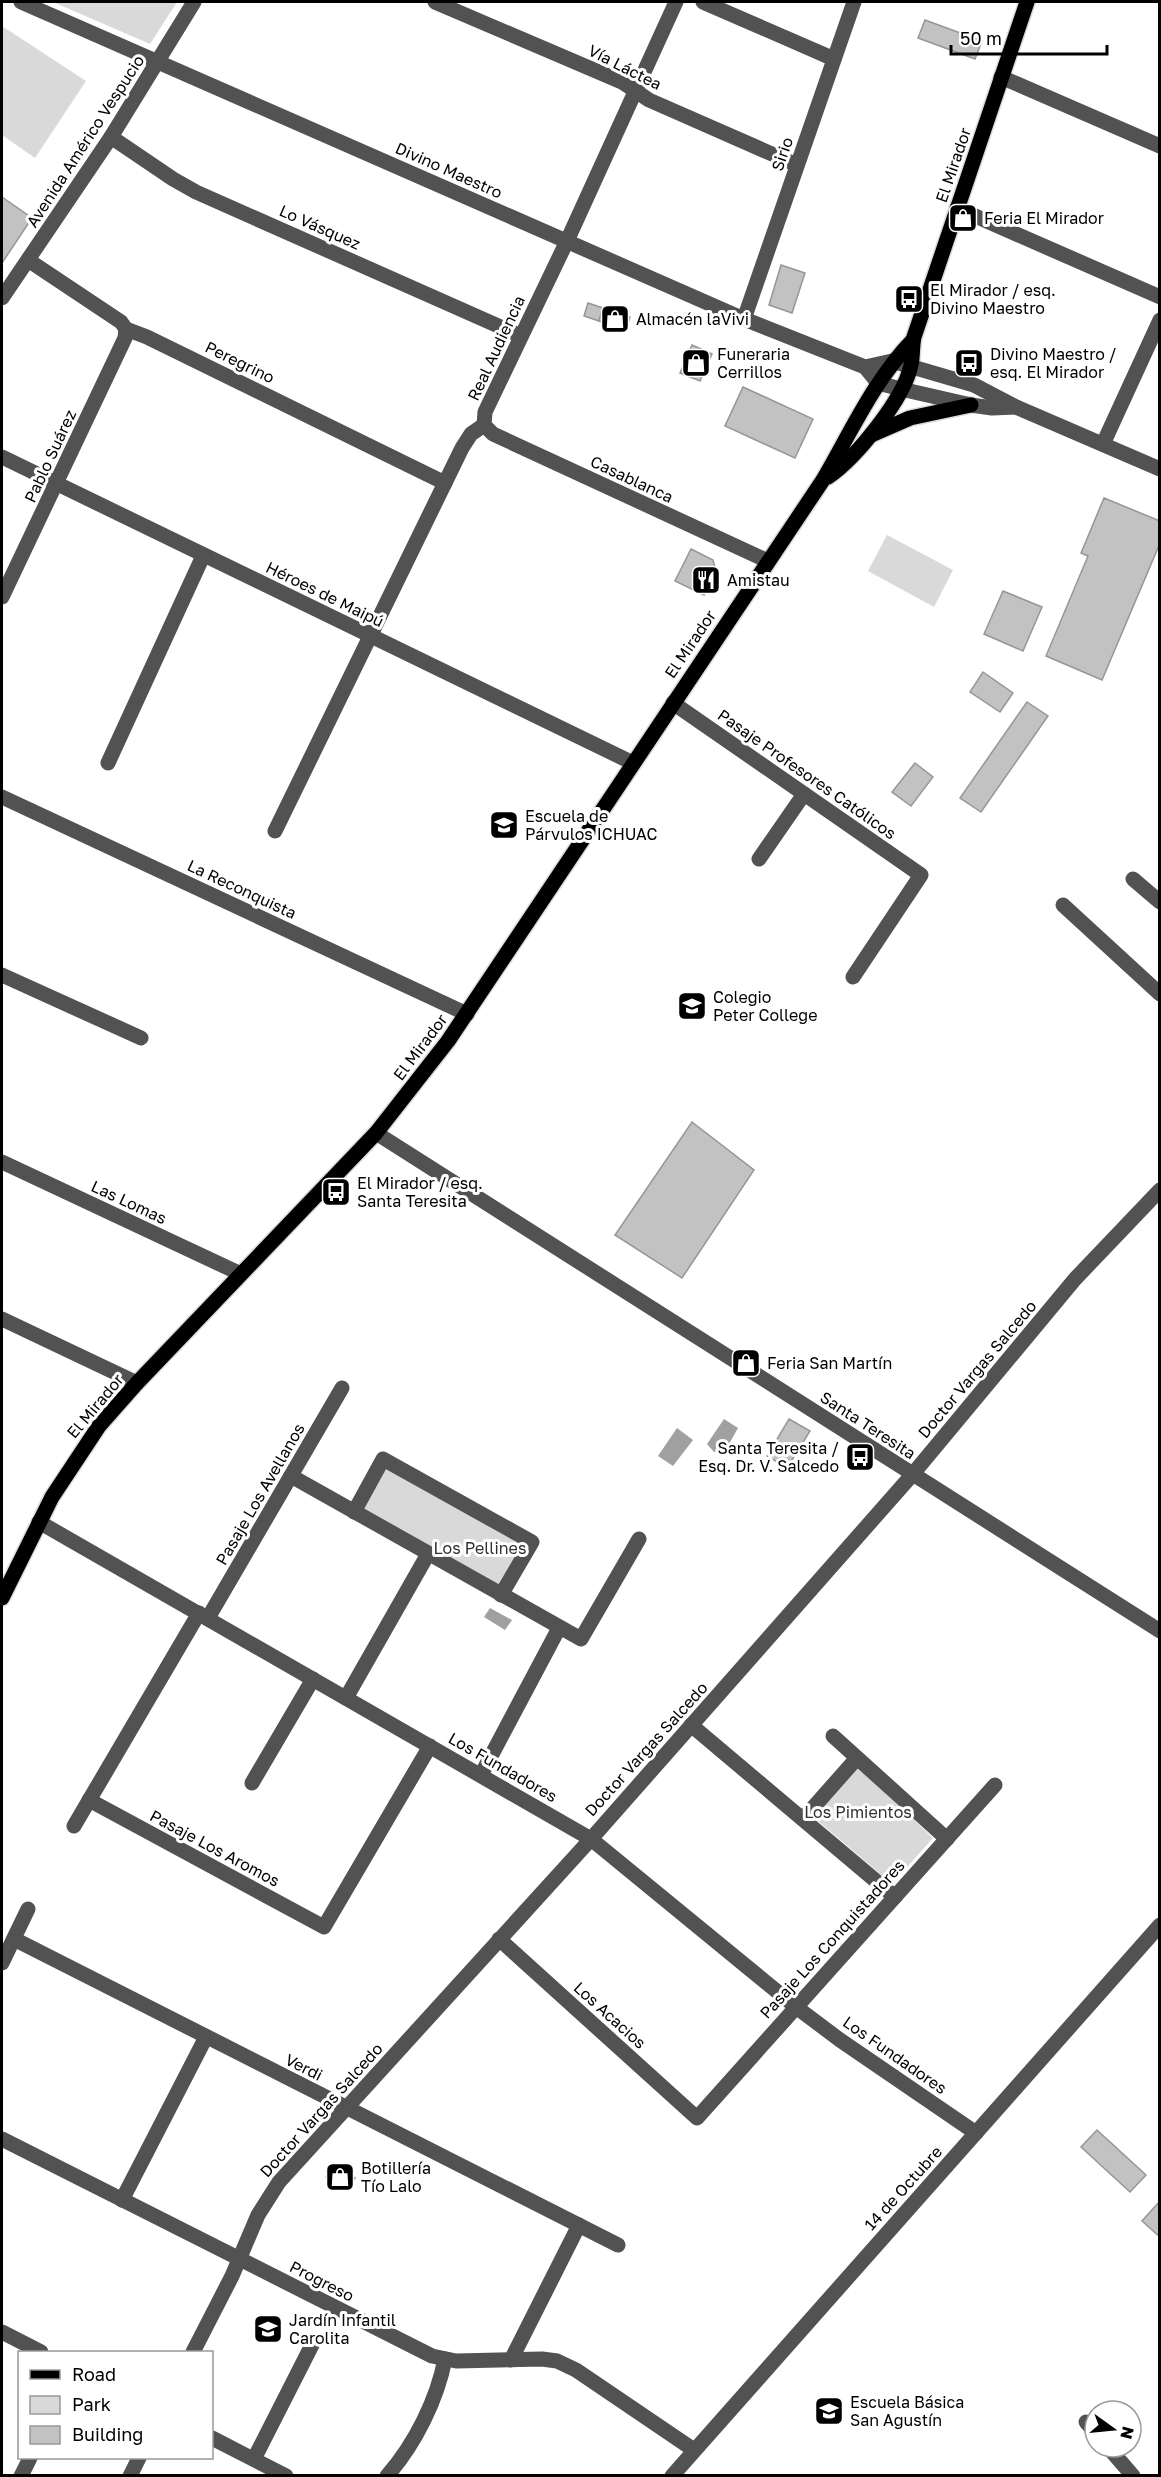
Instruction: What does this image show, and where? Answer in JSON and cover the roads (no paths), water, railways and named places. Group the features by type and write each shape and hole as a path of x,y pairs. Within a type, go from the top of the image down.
{"main road":[{"name":"El Mirador","path":"823,480 847,462 872,435 901,389 911,367 913,340 1027,2"},
{"name":"El Mirador","path":"2,1598 39,1522 82,1449 137,1383 376,1133 429,1068 823,480 878,382 892,362 913,340"},
{"path":"872,435 910,418 970,405"}],"street":[{"name":"Divino Maestro","path":"21,2 744,319 865,367 878,382"},
{"name":"Avenida Américo Vespucio","path":"2,298 111,137 194,2"},
{"name":"Vía Láctea","path":"435,2 622,82 649,100 797,165"},
{"name":"Real Audiencia","path":"275,831 466,441 484,425 485,412 567,241 676,2"},
{"path":"702,2 834,59"},
{"name":"Sirio","path":"744,319 854,2"},
{"path":"1001,77 1160,146"},
{"name":"Lo Vásquez","path":"111,137 173,180 196,192 521,336"},
{"path":"957,208 1160,297"},
{"name":"Peregrino","path":"28,260 121,322 126,329 147,337 445,483"},
{"path":"1103,444 1160,320"},
{"name":"Pablo Suárez","path":"2,597 127,334 126,329"},
{"path":"865,367 892,362 974,385 1016,407 1160,469"},
{"path":"878,382 970,405 1016,407"},
{"name":"Casablanca","path":"484,425 493,434 768,561"},
{"name":"Héroes de Maipú","path":"2,457 633,763"},
{"path":"108,763 203,556"},
{"name":"Pasaje Profesores Católicos","path":"673,703 921,875 853,977"},
{"path":"759,859 804,794"},
{"name":"La Reconquista","path":"2,797 467,1014"},
{"path":"1133,879 1160,903"},
{"path":"1063,905 1160,994"},
{"path":"2,975 141,1038"},
{"name":"Santa Teresita","path":"376,1133 1160,1631"},
{"name":"Las Lomas","path":"2,1162 242,1274"},
{"name":"Doctor Vargas Salcedo","path":"193,2351 258,2215 279,2182 591,1839 912,1475 1075,1279 1160,1190"},
{"path":"2,1319 137,1383"},
{"name":"Pasaje Los Avellanos","path":"74,1826 291,1476 342,1388"},
{"path":"354,1512 383,1460 532,1542 501,1595"},
{"path":"291,1476 559,1629 581,1639 639,1539"},
{"name":"Los Fundadores","path":"39,1522 591,1839 796,2007 840,2040 976,2133"},
{"path":"346,1698 428,1554"},
{"path":"481,1775 559,1629"},
{"path":"252,1784 313,1678"},
{"path":"691,1725 895,1897"},
{"path":"833,1736 947,1839"},
{"name":"Pasaje Los Aromos","path":"89,1800 324,1927 430,1746"},
{"path":"802,1819 857,1758"},
{"name":"Pasaje Los Conquistadores","path":"697,2118 995,1785"},
{"path":"2,1963 28,1909"},
{"name":"14 de Octubre","path":"672,2475 1160,1924"},
{"name":"Verdi","path":"14,1939 618,2245"},
{"name":"Los Acacios","path":"499,1940 697,2118"},
{"path":"122,2200 206,2037"},
{"name":"Progreso","path":"2,2139 420,2351 445,2359 550,2359 567,2365 694,2450"},
{"path":"511,2360 579,2225"},
{"path":"2,2332 39,2351"},
{"path":"254,2459 313,2343"},
{"path":"387,2475 416,2433 439,2384 445,2359"},
{"path":"213,2438 286,2475"},
{"path":"21,2475 29,2459"},
{"path":"130,2475 138,2459"},
{"path":"1119,2459 1133,2475"}],"place":[{"name":"Feria El Mirador","path":"963,218"},
{"name":"El Mirador / esq. Divino Maestro","path":"909,299"},
{"name":"Almacén laVivi","path":"615,319"},
{"name":"Funeraria Cerrillos","path":"696,363"},
{"name":"Divino Maestro / esq. El Mirador","path":"969,363"},
{"name":"Amistau","path":"706,580"},
{"name":"Escuela de Párvulos ICHUAC","path":"504,825"},
{"name":"Colegio Peter College","path":"692,1006"},
{"name":"El Mirador / esq. Santa Teresita","path":"336,1192"},
{"name":"Feria San Martín","path":"746,1363"},
{"name":"Santa Teresita / Esq. Dr. V. Salcedo","path":"860,1457"},
{"name":"Botillería Tío Lalo","path":"340,2177"},
{"name":"Jardín Infantil Carolita","path":"268,2329"},
{"name":"Escuela Básica San Agustín","path":"829,2411"}],"park label":[{"name":"Los Pellines","path":"480,1548"},
{"name":"Los Pimientos","path":"858,1812"}]}
